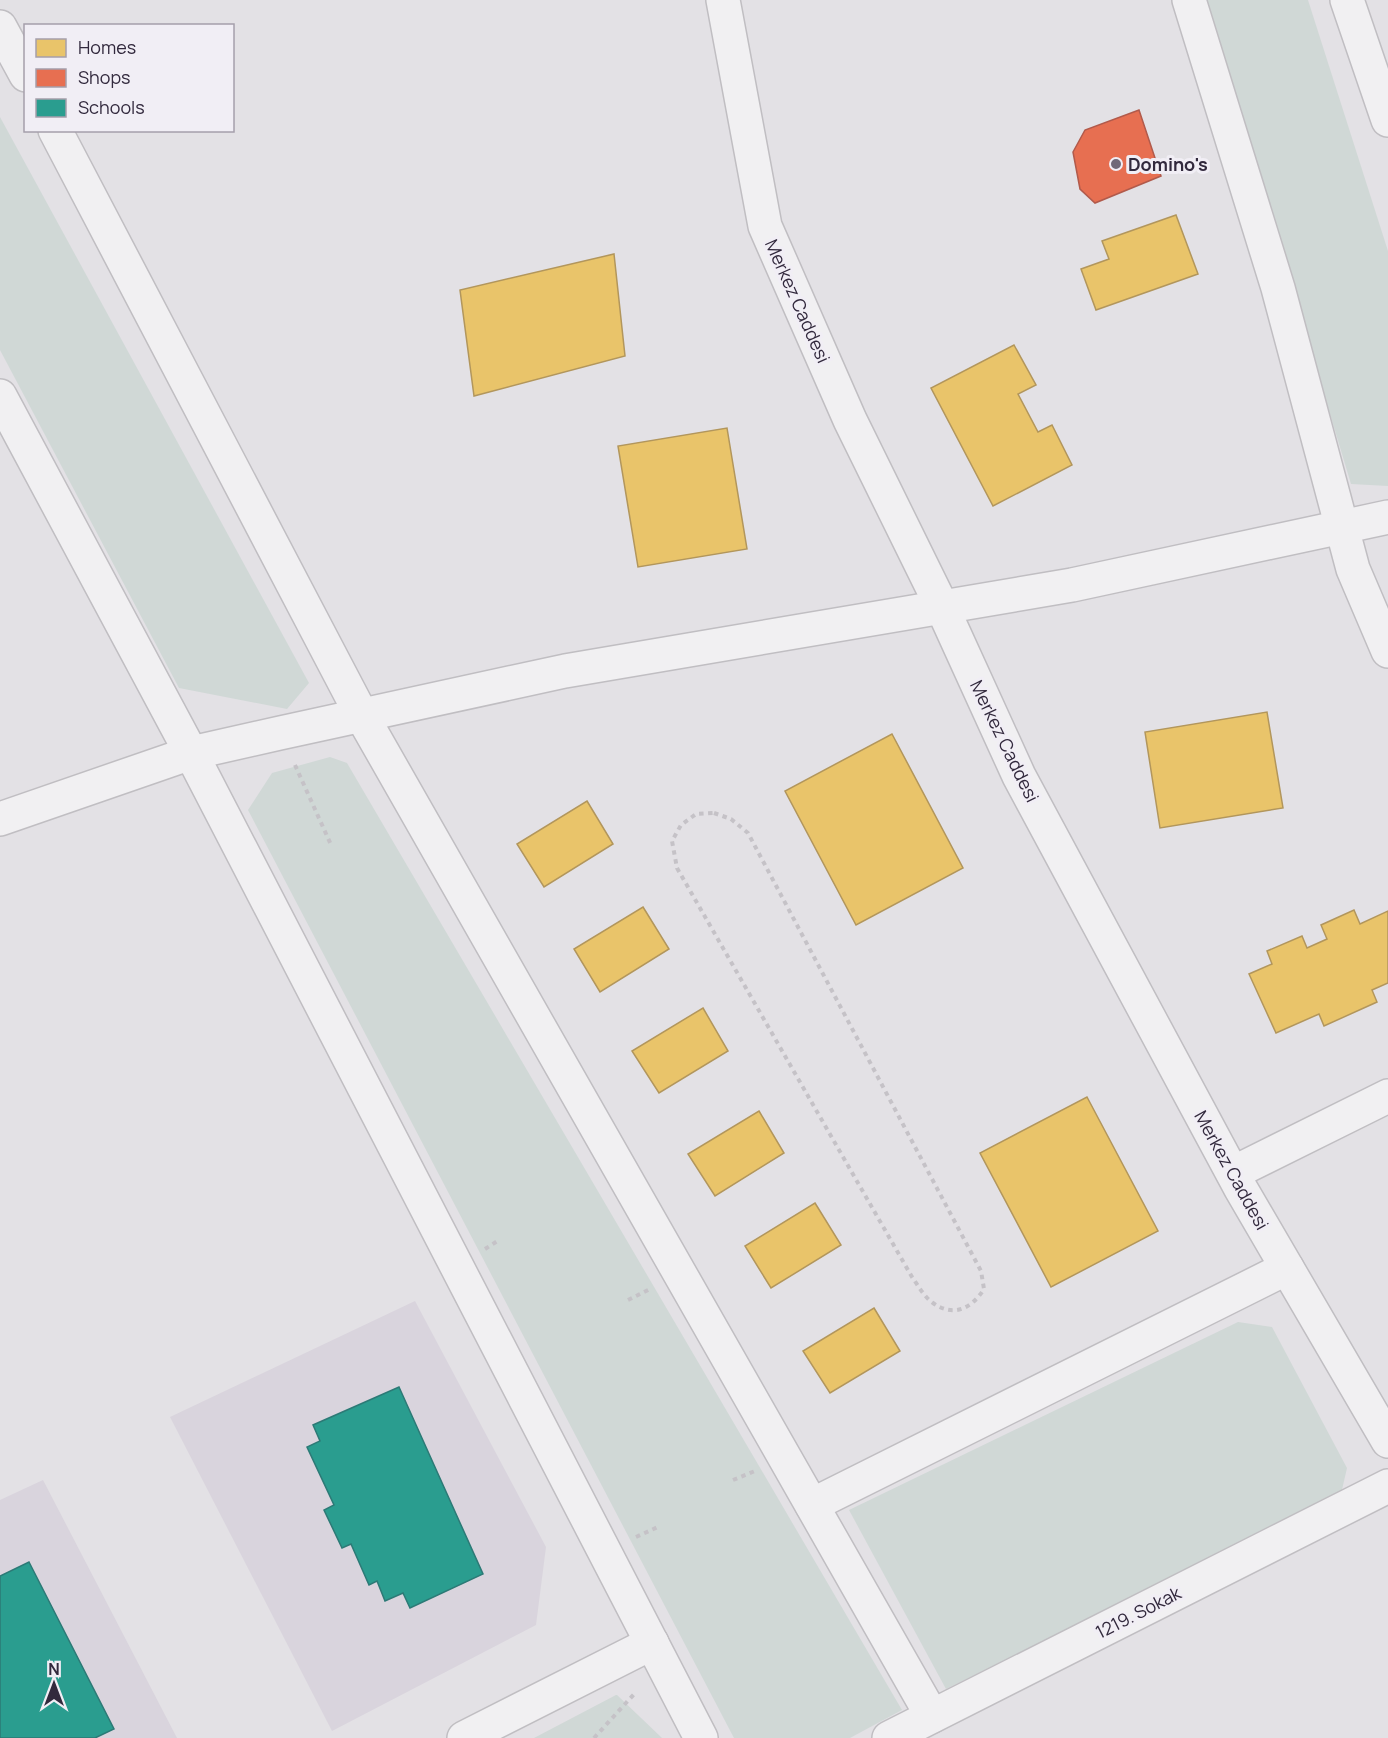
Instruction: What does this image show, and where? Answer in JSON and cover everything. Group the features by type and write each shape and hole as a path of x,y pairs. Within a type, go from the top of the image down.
{"street":[{"name":"Merkez Caddesi","path":"723,0 765,226 850,420 942,607 1019,776 1233,1173 1388,1441"},
{"path":"1189,0 1278,288 1341,527 1364,597 1388,651"},
{"path":"1347,0 1388,120"},
{"path":"0,27 24,71"},
{"path":"56,132 362,716 932,1716"},
{"path":"0,396 191,753 701,1738"},
{"path":"0,819 191,753 280,733 565,672 1072,585 1388,517"},
{"path":"1233,1173 1388,1096"},
{"path":"812,1505 1287,1268"},
{"name":"1219. Sokak","path":"889,1738 1388,1486"},
{"path":"464,1738 657,1653"}],"path":[{"path":"280,733 332,847"},
{"path":"714,813 731,819 748,833 981,1271 984,1288 975,1303 956,1310 945,1310 931,1302 912,1277 677,868 672,841 681,825 696,814 714,813"},
{"path":"480,1252 499,1240"},
{"path":"594,1738 657,1653"}],"shaded area":[{"path":"1206,0 1308,0 1388,251 1388,486 1351,484"},
{"path":"0,117 309,683 287,709 179,688 0,350"},
{"path":"330,757 347,763 902,1710 850,1738 734,1738 248,810 272,773"},
{"path":"415,1301 546,1547 536,1625 332,1731 170,1417"},
{"path":"1238,1322 1272,1327 1347,1468 1341,1494 946,1689 849,1510"},
{"path":"43,1480 177,1738 0,1738 0,1500"},
{"path":"616,1695 662,1738 534,1738"}],"building: Homes":[{"path":"1176,215 1198,274 1096,310 1081,269 1109,259 1102,241"},
{"path":"614,254 625,356 474,396 460,290"},
{"path":"1014,345 1036,385 1018,394 1038,432 1052,425 1072,465 993,506 931,388"},
{"path":"727,428 747,549 638,567 618,446"},
{"path":"1267,712 1283,808 1160,828 1145,732"},
{"path":"892,734 963,868 856,925 785,791"},
{"path":"587,801 613,844 544,887 517,844"},
{"path":"643,907 669,949 600,992 574,949"},
{"path":"1354,910 1360,924 1388,911 1388,983 1372,990 1377,1002 1324,1026 1319,1014 1276,1033 1249,974 1272,964 1267,951 1302,936 1307,948 1327,939 1321,925"},
{"path":"703,1008 728,1051 659,1093 632,1051"},
{"path":"1087,1097 1158,1231 1051,1287 980,1153"},
{"path":"759,1111 784,1153 715,1196 688,1154"},
{"path":"815,1203 841,1245 771,1288 745,1246"},
{"path":"874,1308 900,1351 830,1393 803,1351"}],"building: Shops":[{"name":"Domino's","path":"1139,110 1161,176 1095,203 1080,189 1073,152 1085,130"}],"building: Schools":[{"path":"399,1387 483,1574 410,1608 403,1593 385,1601 377,1581 369,1585 351,1544 342,1548 324,1510 334,1505 307,1447 320,1441 313,1425"},
{"path":"29,1562 114,1729 95,1738 0,1738 0,1576"}],"place":[{"name":"Domino's","path":"1116,164"}]}
